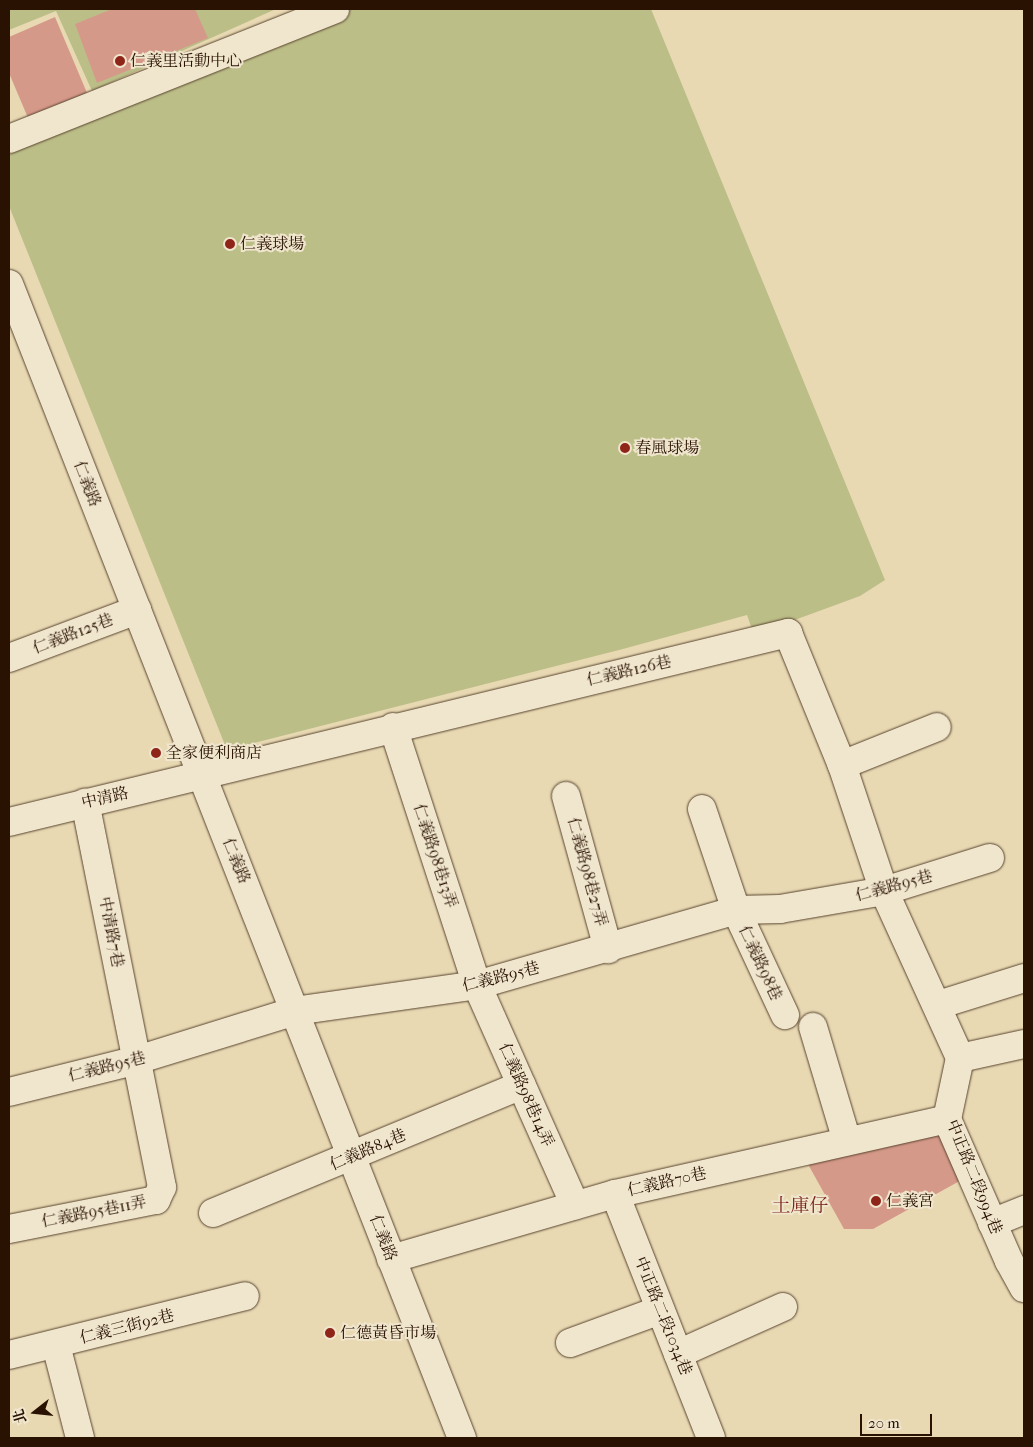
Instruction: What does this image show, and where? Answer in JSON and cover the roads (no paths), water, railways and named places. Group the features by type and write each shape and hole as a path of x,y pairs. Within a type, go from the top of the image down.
{"street":[{"path":"9,139 335,9"},
{"name":"仁義路","path":"9,284 353,1156 391,1259 462,1438"},
{"name":"仁義路125巷","path":"9,658 137,610"},
{"name":"仁義路126巷","path":"202,776 393,727 788,632 842,765 884,891"},
{"name":"仁義路98巷13弄","path":"393,727 477,985"},
{"path":"842,765 937,727"},
{"name":"中清路","path":"9,822 202,776"},
{"name":"仁義路98巷27弄","path":"566,796 608,949"},
{"name":"中清路7巷","path":"85,803 137,1060"},
{"name":"仁義路98巷","path":"702,809 736,910 785,1015"},
{"name":"仁義路95巷","path":"9,1089 137,1060 295,1011 477,985 608,949 736,910 780,909 884,891 990,858"},
{"path":"884,891 938,1006 960,1058 1024,1044"},
{"path":"938,1006 1024,978"},
{"name":"仁義路98巷14弄","path":"477,985 575,1205"},
{"path":"813,1027 847,1141"},
{"name":"中正路二段994巷","path":"960,1058 947,1119 1009,1261 1024,1288"},
{"name":"仁義路95巷11弄","path":"9,1229 156,1200 162,1187 137,1060"},
{"name":"仁義路84巷","path":"213,1213 522,1085"},
{"name":"仁義路70巷","path":"391,1259 615,1194 947,1119"},
{"name":"中正路二段1034巷","path":"615,1194 678,1354 704,1436"},
{"path":"992,1223 1024,1210"},
{"name":"仁義三街92巷","path":"9,1355 56,1345 245,1296"},
{"path":"678,1354 783,1307"},
{"path":"570,1343 660,1310"},
{"path":"56,1345 80,1438"}],"place":[{"name":"仁義里活動中心","path":"120,61"},
{"name":"仁義球場","path":"230,244"},
{"name":"春風球場","path":"625,448"},
{"name":"全家便利商店","path":"156,753"},
{"name":"仁義宮","path":"876,1201"},
{"name":"仁德黃昏市場","path":"330,1333"}],"district":[{"name":"土庫仔","path":"800,1207"}]}
